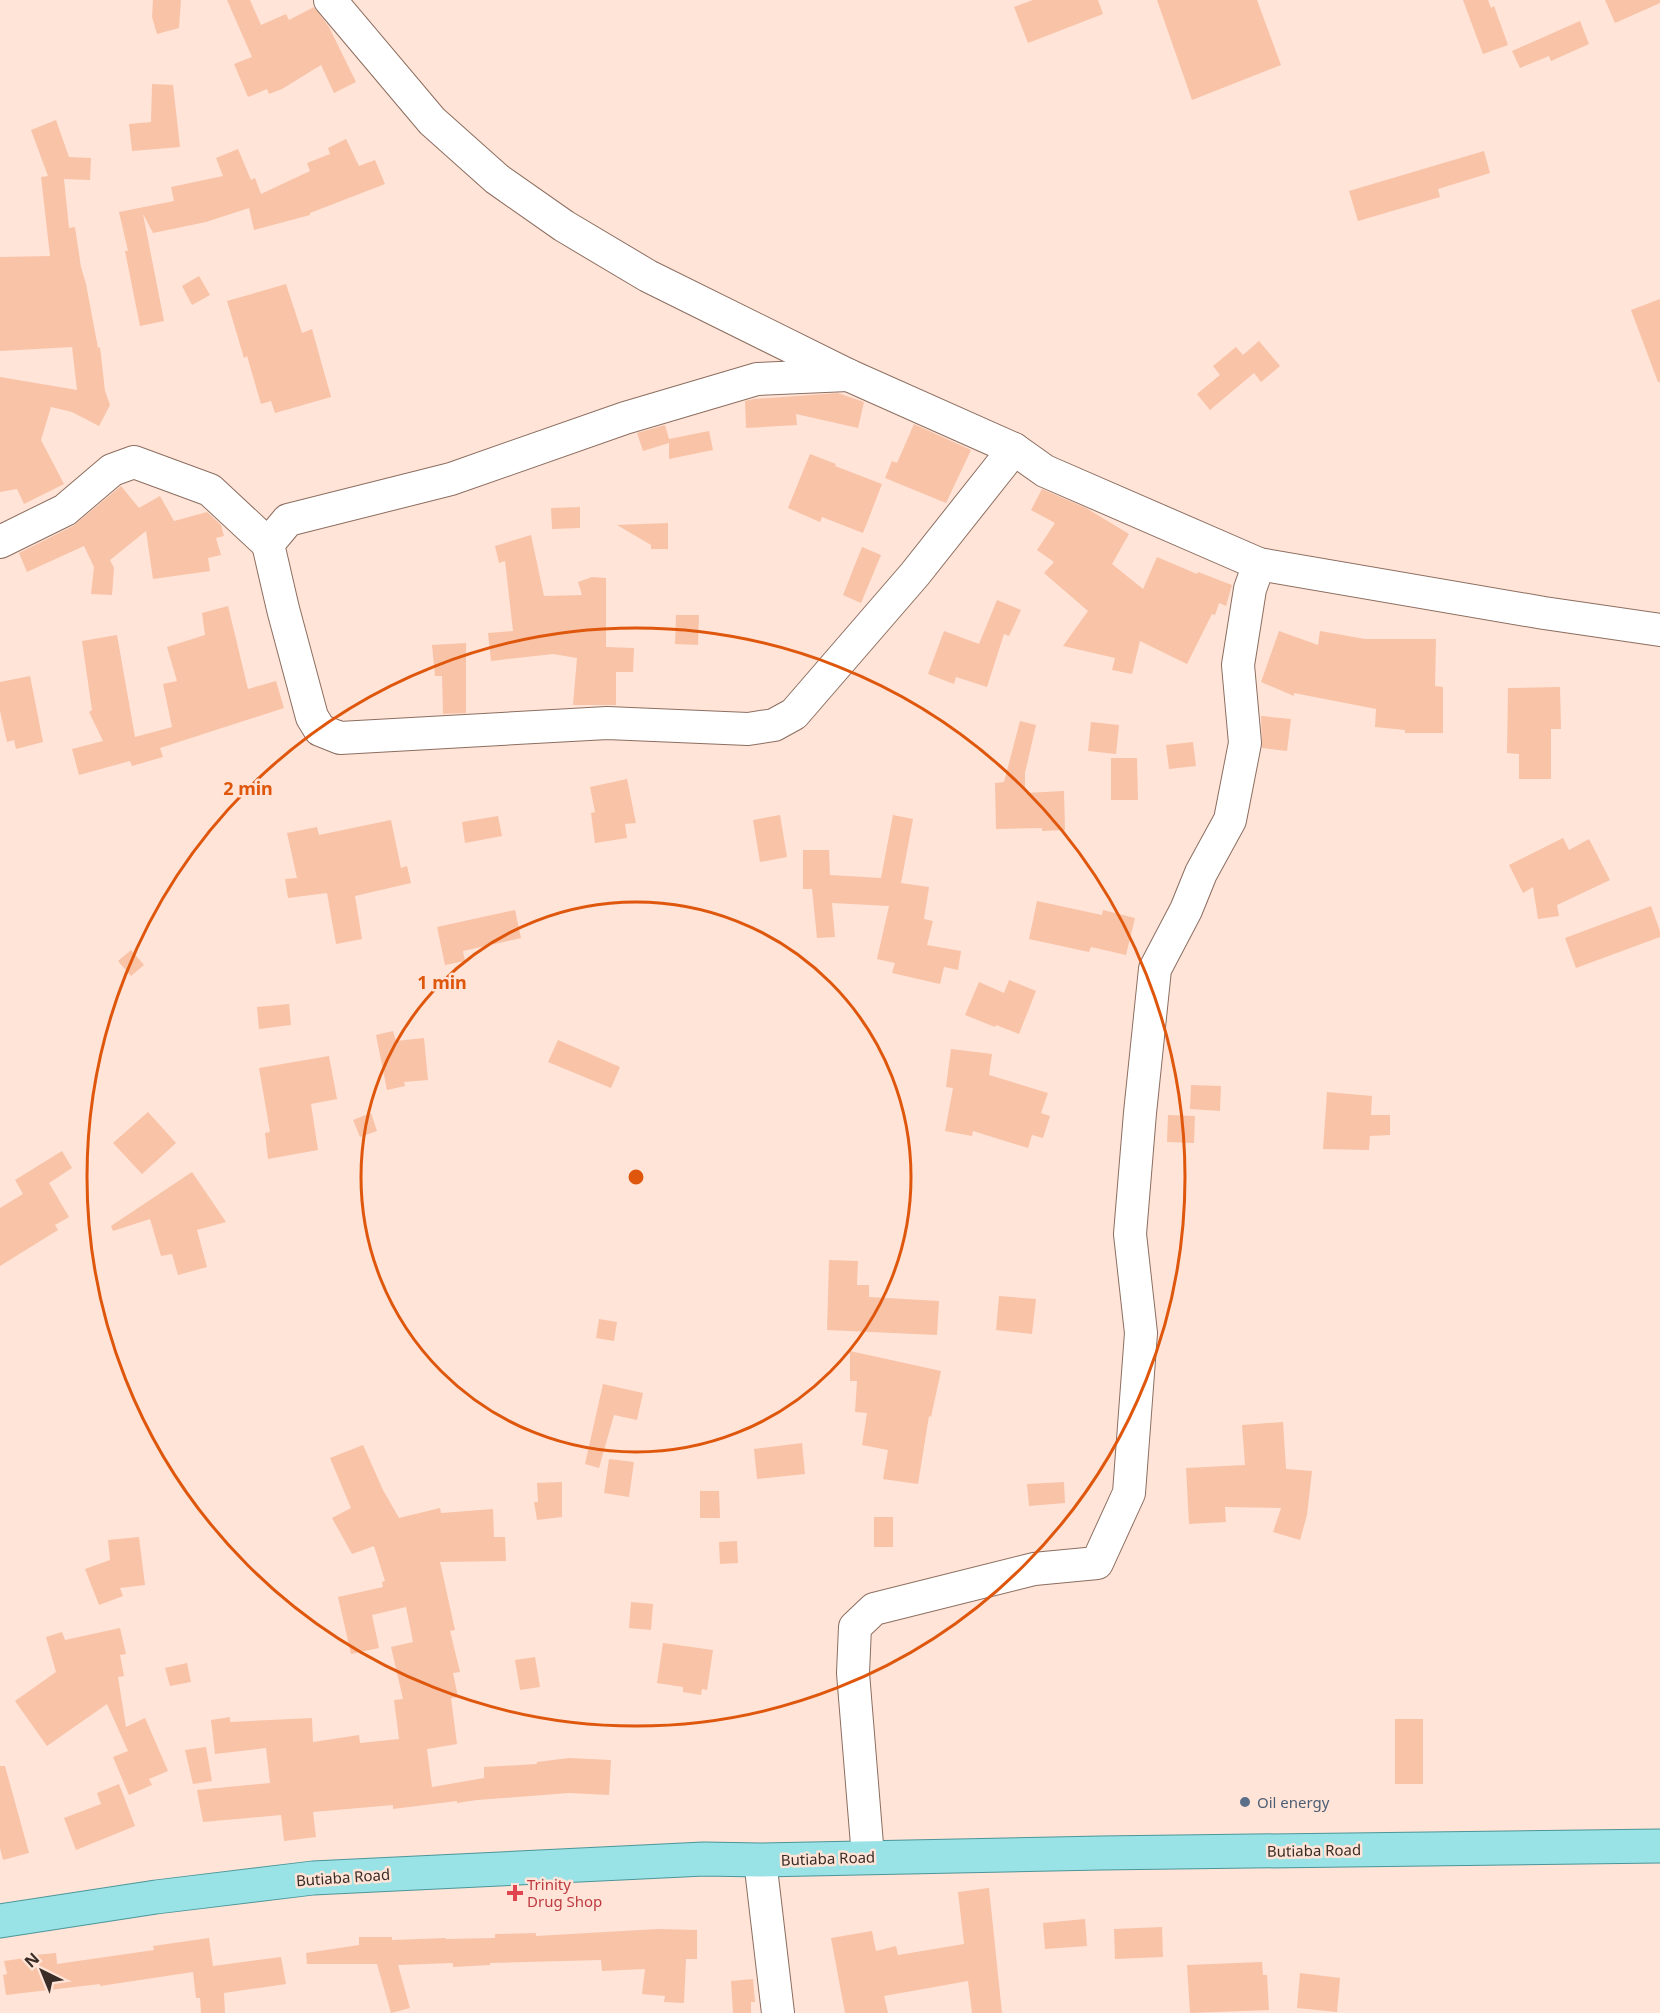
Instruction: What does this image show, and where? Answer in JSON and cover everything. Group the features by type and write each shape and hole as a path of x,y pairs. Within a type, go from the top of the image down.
{"main road":[{"name":"Butiaba Road","path":"0,1921 156,1897 313,1878 704,1859 1660,1846"}],"street":[{"path":"330,0 432,121 497,179 564,226 648,276 848,375 1014,449 1046,471 1259,564 1544,613 1660,630"},
{"path":"268,544 288,520 451,479 626,418 735,386 757,380 848,375"},
{"path":"0,542 65,510 112,470 134,462 210,490 268,544 312,717 320,730 340,738 607,723 748,729 774,725 794,714 915,574 1014,449"},
{"path":"868,1857 853,1673 855,1627 874,1609 1034,1569 1096,1563 1129,1493 1142,1333 1130,1234 1155,969 1186,910 1201,873 1230,820 1245,743 1238,665 1250,589 1259,564"},
{"path":"760,1860 778,2013"}],"building":[{"path":"153,0 181,0 179,28 157,34 152,17"},
{"path":"227,0 250,0 261,25 286,14 289,20 314,7 329,27 356,82 334,93 321,65 282,89 269,94 267,89 248,97 234,64 252,57"},
{"path":"1033,0 1098,0 1103,14 1028,43 1014,7"},
{"path":"1157,0 1257,0 1281,65 1192,100"},
{"path":"1463,0 1488,0 1491,8 1494,6 1508,45 1483,54"},
{"path":"1605,0 1660,0 1660,3 1615,23"},
{"path":"1580,21 1589,44 1551,61 1549,56 1520,68 1512,51"},
{"path":"152,84 173,85 180,147 132,151 129,124 151,122"},
{"path":"56,120 69,157 91,158 90,180 64,179 69,228 75,227 81,267 98,348 100,347 105,391 110,405 99,426 72,412 51,407 41,440 64,484 24,504 17,489 0,492 0,377 77,390 72,347 0,351 0,257 50,256 41,177 48,176 31,130"},
{"path":"346,139 359,166 375,160 385,184 310,213 310,215 254,230 249,208 206,222 153,233 143,214 164,321 140,326 119,212 174,201 171,187 223,176 216,158 238,149 251,180 255,178 261,194 310,171 307,163 330,154 328,148"},
{"path":"1484,151 1490,173 1438,189 1440,197 1358,221 1349,191"},
{"path":"199,276 210,295 192,305 182,286"},
{"path":"286,284 302,333 312,329 331,397 275,413 271,401 261,404 227,301"},
{"path":"1660,299 1660,382 1658,382 1631,310"},
{"path":"1259,341 1280,366 1261,382 1254,373 1210,410 1197,394 1220,375 1213,366 1236,347 1243,355"},
{"path":"838,393 864,402 858,428 796,414 797,425 746,428 745,401"},
{"path":"914,424 971,450 946,503 885,478 892,461 897,463"},
{"path":"665,425 669,439 709,431 713,450 669,459 669,443 643,451 637,433"},
{"path":"810,454 882,484 863,533 822,517 820,522 788,508"},
{"path":"121,486 139,508 160,496 174,521 207,512 221,525 224,536 216,538 221,555 208,558 210,571 153,579 146,531 110,560 114,568 112,595 91,594 94,567 84,546 27,572 19,553 73,526"},
{"path":"1042,489 1086,508 1129,534 1112,564 1143,589 1157,557 1197,574 1198,572 1232,585 1226,606 1219,603 1215,615 1212,614 1187,664 1140,641 1132,674 1112,670 1115,658 1063,646 1088,611 1044,573 1054,562 1037,550 1055,523 1031,510"},
{"path":"580,507 580,528 552,529 551,508"},
{"path":"668,523 668,549 651,549 651,545 617,525"},
{"path":"531,535 544,596 582,595 578,582 592,577 606,578 606,647 634,648 633,672 616,672 616,705 573,705 577,658 553,654 491,661 488,633 513,631 505,561 499,563 495,546"},
{"path":"862,547 881,555 861,603 843,595"},
{"path":"997,600 1021,610 1009,636 1004,634 987,687 956,677 954,684 928,674 944,631 979,644"},
{"path":"228,606 248,689 276,681 284,708 160,748 163,757 132,766 130,761 79,775 72,749 103,741 89,712 92,710 82,641 117,635 135,737 172,727 163,684 177,681 167,647 205,635 202,613"},
{"path":"676,615 699,615 698,645 675,644"},
{"path":"1279,631 1318,645 1320,631 1365,639 1436,639 1435,686 1443,687 1443,733 1405,733 1405,730 1375,727 1376,709 1294,693 1294,696 1261,682"},
{"path":"466,643 466,713 443,714 442,676 435,676 432,645"},
{"path":"30,676 43,742 16,749 14,740 7,742 0,711 0,682"},
{"path":"1560,687 1561,729 1551,729 1551,779 1519,779 1519,754 1507,753 1508,688"},
{"path":"1261,716 1291,719 1287,751 1262,748"},
{"path":"1020,721 1036,725 1025,773 1025,793 1064,791 1065,830 996,829 995,783 1004,782"},
{"path":"1091,722 1119,725 1116,754 1088,751"},
{"path":"1193,742 1196,766 1169,769 1166,745"},
{"path":"1111,758 1137,758 1138,800 1111,800"},
{"path":"627,779 636,823 625,824 627,838 595,843 591,813 595,812 590,787"},
{"path":"780,815 787,857 760,862 753,820"},
{"path":"893,815 913,819 901,883 929,887 924,919 933,921 927,945 961,951 958,970 944,967 940,984 892,973 895,963 877,959 889,906 832,903 835,937 817,938 812,889 803,889 803,850 829,850 830,875 881,878"},
{"path":"498,816 502,836 465,843 462,822"},
{"path":"391,820 401,868 407,866 411,883 355,896 362,939 336,944 327,893 288,898 285,879 297,878 287,833 317,827 319,835"},
{"path":"1563,838 1569,850 1589,839 1610,880 1557,905 1559,916 1538,919 1533,887 1523,893 1509,865"},
{"path":"1037,901 1102,915 1103,910 1135,918 1126,955 1091,947 1089,952 1029,939"},
{"path":"1651,906 1660,937 1576,968 1565,938"},
{"path":"515,910 521,938 463,951 465,961 445,965 437,927"},
{"path":"131,950 144,965 131,976 118,961"},
{"path":"1009,980 1036,991 1019,1034 965,1015 979,982 1004,993"},
{"path":"289,1004 291,1025 259,1029 257,1007"},
{"path":"393,1031 396,1041 424,1038 428,1080 404,1082 405,1086 387,1090 376,1035"},
{"path":"558,1040 620,1067 611,1088 548,1062"},
{"path":"951,1049 992,1054 989,1075 1048,1093 1041,1113 1050,1116 1043,1138 1032,1135 1028,1148 973,1131 972,1136 945,1131 953,1088 946,1087"},
{"path":"329,1056 337,1099 311,1104 318,1150 268,1159 265,1133 270,1132 259,1068"},
{"path":"1191,1085 1221,1086 1220,1111 1190,1109"},
{"path":"1327,1092 1372,1096 1371,1115 1390,1115 1390,1135 1370,1136 1369,1150 1323,1149"},
{"path":"148,1112 176,1143 142,1174 113,1143"},
{"path":"371,1113 377,1131 360,1137 353,1120"},
{"path":"1168,1115 1195,1116 1194,1143 1167,1142"},
{"path":"62,1151 72,1168 49,1183 69,1217 55,1225 58,1230 0,1266 0,1208 23,1194 15,1180"},
{"path":"192,1172 226,1222 197,1230 207,1267 178,1275 172,1254 161,1256 150,1219 113,1231 111,1226"},
{"path":"829,1260 858,1261 857,1285 869,1285 869,1297 939,1301 937,1335 827,1330"},
{"path":"999,1296 1036,1299 1032,1334 996,1330"},
{"path":"599,1319 617,1322 614,1341 596,1338"},
{"path":"850,1351 941,1371 931,1417 929,1416 918,1484 883,1479 888,1450 862,1445 867,1413 855,1412 857,1381 850,1381"},
{"path":"603,1384 643,1393 637,1420 614,1415 599,1468 585,1464"},
{"path":"1283,1422 1286,1469 1312,1471 1307,1515 1300,1540 1273,1532 1281,1508 1225,1507 1226,1522 1189,1524 1186,1468 1245,1465 1242,1425"},
{"path":"802,1443 805,1474 757,1479 754,1449"},
{"path":"363,1445 383,1490 399,1518 440,1508 441,1513 493,1509 494,1537 505,1537 506,1561 440,1562 455,1630 450,1631 460,1672 453,1673 458,1697 451,1698 457,1744 427,1749 432,1787 484,1778 484,1767 537,1764 537,1762 569,1758 611,1760 609,1795 569,1793 457,1803 457,1801 393,1809 393,1805 313,1812 316,1837 284,1841 281,1815 203,1822 197,1790 270,1783 266,1748 215,1754 211,1720 230,1717 230,1722 312,1718 313,1742 359,1735 360,1743 399,1739 394,1700 403,1699 391,1647 413,1642 406,1607 372,1615 379,1648 351,1654 338,1597 383,1587 382,1582 385,1581 374,1546 352,1554 332,1518 351,1508 330,1458"},
{"path":"609,1459 634,1462 629,1497 604,1493"},
{"path":"562,1482 562,1517 537,1520 534,1502 538,1502 537,1483"},
{"path":"1064,1482 1065,1503 1029,1506 1027,1484"},
{"path":"700,1491 719,1491 720,1518 700,1518"},
{"path":"874,1517 893,1517 893,1547 874,1547"},
{"path":"139,1537 145,1585 120,1588 123,1596 99,1605 85,1569 110,1560 108,1540"},
{"path":"737,1541 738,1563 720,1564 719,1542"},
{"path":"631,1602 653,1604 651,1630 629,1628"},
{"path":"120,1628 126,1654 120,1655 124,1676 118,1677 126,1727 145,1718 168,1771 149,1779 152,1785 129,1795 113,1757 128,1751 107,1704 47,1746 15,1701 56,1672 46,1637 62,1632 65,1640"},
{"path":"663,1643 713,1650 707,1690 702,1689 701,1695 683,1692 683,1687 657,1683"},
{"path":"535,1657 540,1687 520,1690 515,1660"},
{"path":"187,1663 191,1682 170,1686 165,1668"},
{"path":"1395,1719 1423,1719 1423,1784 1395,1784"},
{"path":"206,1747 212,1781 193,1784 185,1750"},
{"path":"0,1766 5,1766 29,1853 3,1860 0,1848"},
{"path":"119,1784 135,1826 76,1850 64,1818 101,1804 97,1793"},
{"path":"989,1888 1002,2013 972,2013 968,1981 884,1996 888,2013 845,2013 831,1938 872,1931 876,1951 896,1946 898,1955 964,1944 958,1892"},
{"path":"1085,1919 1087,1946 1045,1949 1043,1923"},
{"path":"1162,1927 1163,1957 1115,1959 1114,1929"},
{"path":"658,1929 697,1930 697,1959 686,1959 684,2003 664,2002 665,1996 642,1994 645,1969 602,1971 601,1960 490,1963 490,1965 453,1967 453,1963 398,1965 410,2008 391,2013 377,1964 307,1964 306,1953 359,1945 359,1937 392,1937 392,1940 495,1938 495,1934 536,1933 536,1936"},
{"path":"209,1938 213,1966 281,1957 286,1984 224,1993 225,2013 201,2013 200,1998 196,1998 193,1972 100,1986 100,1984 6,1995 3,1975 7,1974 4,1961 56,1953 57,1964 154,1950 153,1946"},
{"path":"1262,1962 1263,1975 1267,1975 1269,2010 1190,2013 1187,1965"},
{"path":"1300,1973 1340,1978 1337,2012 1297,2008"},
{"path":"753,1979 755,2002 751,2002 751,2013 733,2013 731,1981"}],"place":[{"name":"Oil energy","path":"1245,1802"},
{"name":"Trinity Drug Shop","path":"515,1893"}]}
